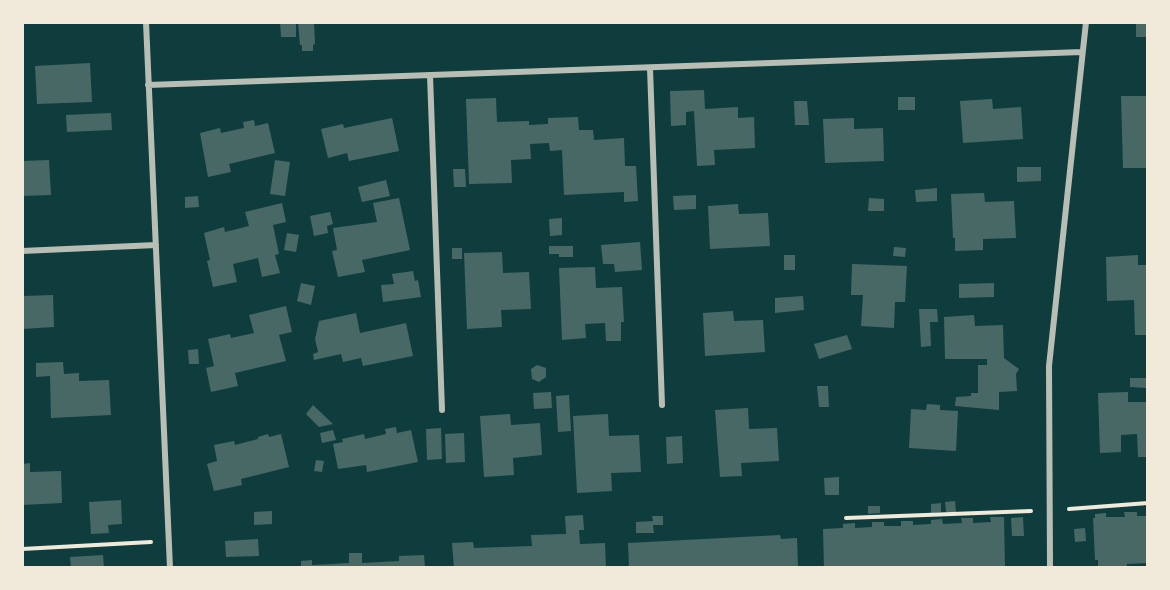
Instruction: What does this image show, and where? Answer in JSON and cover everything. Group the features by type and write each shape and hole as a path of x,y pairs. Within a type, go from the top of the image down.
{"street":[{"path":"146,22 170,567"},
{"path":"1050,567 1049,366 1086,22"},
{"path":"148,85 1082,52"},
{"path":"650,68 662,405"},
{"path":"430,75 442,410"},
{"path":"22,251 156,245"}],"path":[{"path":"846,518 1048,510 1148,503"},
{"path":"22,549 169,542"}],"building":[{"path":"280,22 296,22 296,37 281,37"},
{"path":"298,22 314,22 313,51 302,51"},
{"path":"1136,22 1148,22 1148,37 1136,37"},
{"path":"90,63 92,102 37,104 35,66"},
{"path":"704,90 705,109 738,107 738,118 754,117 755,148 714,150 715,165 697,166 694,111 686,112 686,125 671,126 670,91"},
{"path":"1121,96 1148,96 1146,168 1123,168"},
{"path":"898,97 915,97 915,110 898,110"},
{"path":"496,98 497,122 529,121 529,125 548,124 548,118 578,117 579,130 593,130 594,140 624,138 625,166 636,166 638,201 624,202 624,192 564,195 562,150 550,151 549,143 530,144 531,159 511,160 512,183 469,184 466,99"},
{"path":"992,99 993,109 1021,107 1023,139 963,143 960,101"},
{"path":"794,101 807,101 809,125 795,125"},
{"path":"111,113 112,130 67,132 66,115"},
{"path":"392,118 399,151 349,161 347,153 328,158 321,129 343,124 344,128"},
{"path":"854,118 854,129 883,128 884,161 825,163 823,119"},
{"path":"254,120 255,126 268,123 275,153 229,164 231,172 208,177 200,133 220,128 221,133 244,128 243,122"},
{"path":"49,160 51,195 22,196 22,161"},
{"path":"275,160 290,162 285,196 270,194"},
{"path":"1017,167 1041,167 1041,181 1017,182"},
{"path":"453,169 465,169 466,187 454,187"},
{"path":"386,180 390,196 362,202 358,187"},
{"path":"937,188 937,201 916,202 915,190"},
{"path":"984,193 985,202 1014,201 1016,238 983,239 983,250 955,251 951,194"},
{"path":"696,195 696,209 674,210 673,196"},
{"path":"198,196 199,207 185,208 185,197"},
{"path":"399,198 410,250 362,260 365,272 338,277 332,251 337,250 333,228 377,222 373,203"},
{"path":"869,198 884,199 884,211 868,211"},
{"path":"282,203 286,222 273,225 279,254 275,255 280,273 262,277 258,258 233,264 237,282 213,287 204,233 224,227 225,232 249,226 245,212"},
{"path":"738,204 739,214 768,213 770,246 710,249 708,206"},
{"path":"330,212 333,224 327,226 328,233 314,236 310,216"},
{"path":"562,218 562,235 550,236 549,219"},
{"path":"287,233 299,235 296,252 284,250"},
{"path":"640,242 642,270 615,272 614,264 603,264 601,245"},
{"path":"549,246 573,246 573,257 549,254"},
{"path":"894,247 906,248 905,257 893,256"},
{"path":"452,248 462,248 462,259 452,259"},
{"path":"502,252 503,273 529,272 531,309 501,310 502,327 467,329 464,253"},
{"path":"784,255 795,255 795,270 784,270"},
{"path":"1138,255 1138,265 1148,265 1148,335 1135,335 1134,300 1107,301 1106,257"},
{"path":"852,264 907,266 905,302 895,302 894,328 861,326 863,295 851,295"},
{"path":"595,267 596,288 622,287 624,322 621,322 621,341 606,341 605,323 585,324 586,338 562,340 559,268"},
{"path":"413,271 415,281 418,280 421,297 383,302 381,285 394,284 392,274"},
{"path":"301,283 315,286 311,305 297,301"},
{"path":"994,283 994,297 959,298 959,284"},
{"path":"53,295 54,327 22,329 22,296"},
{"path":"803,296 804,310 775,313 775,298"},
{"path":"286,306 292,332 279,335 286,361 235,373 238,386 211,392 206,368 214,366 208,339 230,334 231,338 254,333 249,315"},
{"path":"919,309 937,309 938,322 930,322 931,346 921,347"},
{"path":"733,311 734,321 763,320 765,352 705,356 703,313"},
{"path":"356,313 360,333 406,323 413,356 363,366 361,358 343,362 341,354 314,360 313,354 318,352 315,339 319,321"},
{"path":"974,315 975,326 1003,325 1004,358 1019,369 1016,374 1017,391 999,392 999,410 955,406 956,397 978,393 978,365 987,365 987,359 945,359 944,317"},
{"path":"847,335 852,349 819,359 814,344"},
{"path":"198,349 199,364 189,364 188,350"},
{"path":"63,362 64,374 79,373 79,381 109,380 111,415 51,418 50,376 36,377 36,363"},
{"path":"537,365 546,368 546,377 539,382 532,379 531,369"},
{"path":"1130,378 1147,378 1147,388 1130,387"},
{"path":"817,386 828,386 829,407 819,407"},
{"path":"551,392 552,408 534,409 533,393"},
{"path":"1128,392 1128,402 1148,402 1148,457 1138,457 1137,434 1121,435 1121,452 1100,453 1098,393"},
{"path":"569,395 571,431 558,432 556,396"},
{"path":"927,404 940,405 940,410 958,411 956,451 909,448 911,409 926,410"},
{"path":"313,405 333,424 319,427 306,414"},
{"path":"748,408 749,429 777,428 779,461 741,463 742,476 720,477 715,410"},
{"path":"510,414 511,425 540,423 542,455 513,458 514,475 484,477 480,416"},
{"path":"608,414 609,436 639,435 641,472 611,473 612,491 577,493 573,416"},
{"path":"396,427 397,433 411,430 418,462 367,472 366,465 338,469 333,444 343,442 342,439 364,434 365,439 386,434 385,429"},
{"path":"441,428 442,459 427,460 426,429"},
{"path":"333,430 336,440 322,443 320,433"},
{"path":"464,433 465,462 446,463 445,434"},
{"path":"268,434 269,437 281,434 289,467 241,479 242,485 214,491 207,464 217,461 214,445 234,441 235,445"},
{"path":"682,436 683,463 667,464 666,437"},
{"path":"316,460 324,461 322,472 314,471"},
{"path":"30,463 30,472 61,471 62,503 22,505 22,464"},
{"path":"839,477 839,495 825,495 824,478"},
{"path":"121,500 122,524 108,525 109,533 91,534 89,502"},
{"path":"955,501 956,512 946,512 945,502"},
{"path":"941,503 941,512 931,513 931,504"},
{"path":"868,506 880,506 880,513 868,514"},
{"path":"272,511 272,524 254,525 254,512"},
{"path":"1124,512 1137,512 1137,516 1148,516 1148,563 1127,564 1127,568 1098,568 1098,560 1095,560 1093,518 1095,514 1106,513 1106,517 1125,517"},
{"path":"583,515 584,530 579,530 580,544 605,543 606,568 454,568 452,543 473,542 474,548 532,546 531,535 566,534 565,516"},
{"path":"652,516 663,516 663,525 653,525 654,533 636,533 636,522 653,521"},
{"path":"990,517 1004,517 1005,568 824,568 823,529 843,528 843,524 855,523 855,528 872,527 872,522 884,522 884,526 901,526 901,521 913,521 913,525 931,524 931,520 942,519 943,524 962,523 961,518 973,518 973,523 991,522"},
{"path":"1023,517 1024,536 1012,536 1011,518"},
{"path":"1085,528 1086,541 1075,542 1074,529"},
{"path":"780,535 781,539 797,538 798,568 629,568 628,543"},
{"path":"258,539 259,556 226,557 225,541"},
{"path":"349,553 362,553 362,563 399,561 399,556 424,555 425,568 301,568 301,561 312,560 312,565 349,563"},
{"path":"103,555 104,568 71,568 70,557"}]}
